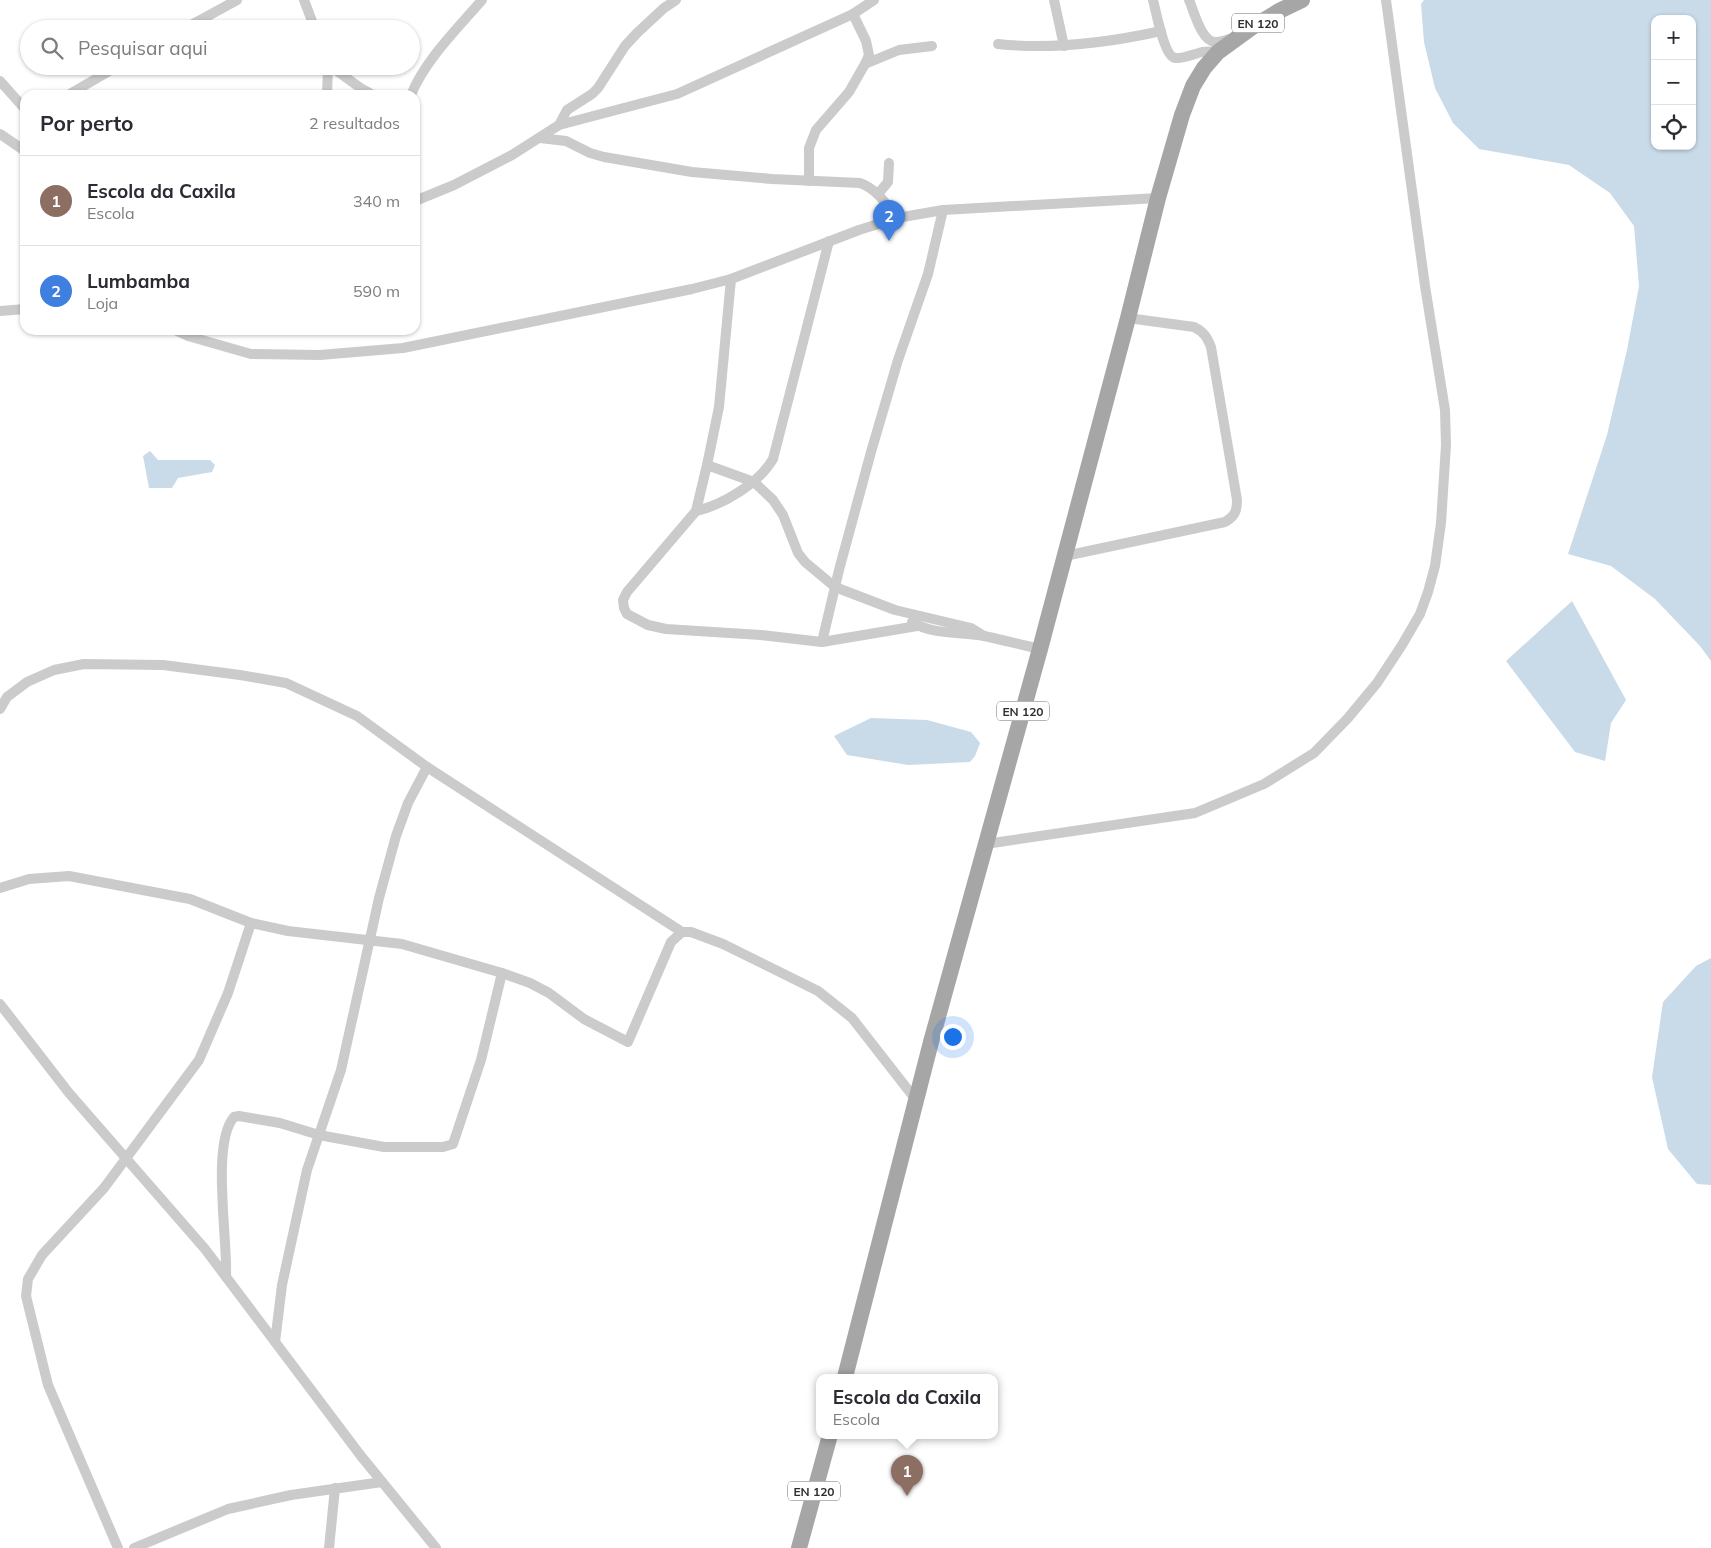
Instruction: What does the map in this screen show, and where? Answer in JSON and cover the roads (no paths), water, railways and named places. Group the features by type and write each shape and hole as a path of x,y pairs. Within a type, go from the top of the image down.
{"main road":[{"name":"EN 120","path":"846,1374 916,1100 1040,650 1158,198 1182,115 1193,86 1204,68 1218,52 1236,38 1279,11 1302,0"},
{"name":"EN 120","path":"799,1548 829,1439"}],"street":[{"path":"200,20 237,0"},
{"path":"413,90 416,82 442,47 482,0"},
{"path":"558,125 567,110 598,88 625,46 637,33 664,8 676,0"},
{"path":"420,199 454,185 512,155 558,125 677,94 853,14 874,0"},
{"path":"1054,0 1064,46"},
{"path":"1153,0 1168,53 1172,57 1178,58 1205,52 1218,52"},
{"path":"1189,0 1203,35 1208,40 1217,42 1236,38"},
{"path":"986,844 1194,813 1264,784 1314,753 1348,718 1377,683 1420,614 1435,566 1441,524 1446,445 1445,410 1425,286 1386,0"},
{"path":"307,1 313,20"},
{"path":"809,181 809,148 816,130 848,92 869,55 866,40 853,14"},
{"path":"998,44 1026,47 1064,46 1125,39 1161,31"},
{"path":"865,64 898,50 932,46"},
{"path":"77,90 102,75"},
{"path":"327,90 328,75"},
{"path":"343,75 365,90"},
{"path":"0,80 20,103"},
{"path":"0,134 20,148"},
{"path":"540,138 566,141 590,153 604,157 692,172 860,183 869,186 878,194 897,218"},
{"path":"878,194 888,182 889,163"},
{"path":"186,335 250,354 320,355 394,349 672,293 731,279 829,241 897,218 943,210 1158,198"},
{"path":"822,642 835,587 898,360 928,274 943,210"},
{"path":"696,510 714,506 754,482 773,459 829,241"},
{"path":"731,279 719,407 708,465 696,510 627,592 623,600 624,608 628,614 648,625 666,629 761,635 822,642 917,626"},
{"path":"0,312 20,310"},
{"path":"1065,556 1225,522 1231,519 1237,508 1211,347 1206,336 1194,327 1128,318"},
{"path":"708,465 754,482 773,500 783,515 798,553 805,562 835,587 895,610 966,626 984,636"},
{"path":"895,610 899,615 917,626 940,632 984,636 1040,650"},
{"path":"0,709 7,697 27,682 54,670 84,664 162,666 240,675 286,683 357,716 427,767 682,932 691,932 722,944 818,990 852,1018 916,1100"},
{"path":"275,1342 282,1285 307,1170 341,1070 369,941 396,836 408,803 427,767"},
{"path":"0,888 29,879 69,876 190,899 251,923 288,931 402,944 530,982 549,993 584,1019 628,1042 671,942 682,932"},
{"path":"118,1548 48,1385 26,1296 28,1279 42,1255 104,1188 198,1060 228,993 251,923"},
{"path":"226,1277 227,1260 221,1170 227,1128 234,1117 239,1116 280,1123 319,1135 384,1147 443,1147 454,1144 481,1060 502,973"},
{"path":"0,1004 68,1092 205,1249 382,1482 436,1548"},
{"path":"134,1548 228,1509 291,1495 382,1482"},
{"path":"329,1548 335,1488"}],"water":[{"path":"1424,0 1711,0 1711,661 1700,646 1655,599 1611,566 1568,554 1607,435 1627,350 1639,286 1634,226 1610,193 1569,165 1479,149 1453,123 1435,88 1424,42 1421,4"},
{"path":"150,451 158,460 210,460 215,465 212,472 178,478 172,488 149,488 143,456"},
{"path":"1572,601 1626,700 1611,723 1605,761 1575,752 1506,661"},
{"path":"871,718 927,720 971,732 980,743 975,756 970,762 908,765 847,755 834,736"},
{"path":"1711,958 1711,1185 1697,1184 1668,1149 1652,1077 1663,1002 1696,966"}],"place":[{"name":"Lumbamba","path":"889,241"},
{"name":"Escola da Caxila","path":"907,1496"}]}
